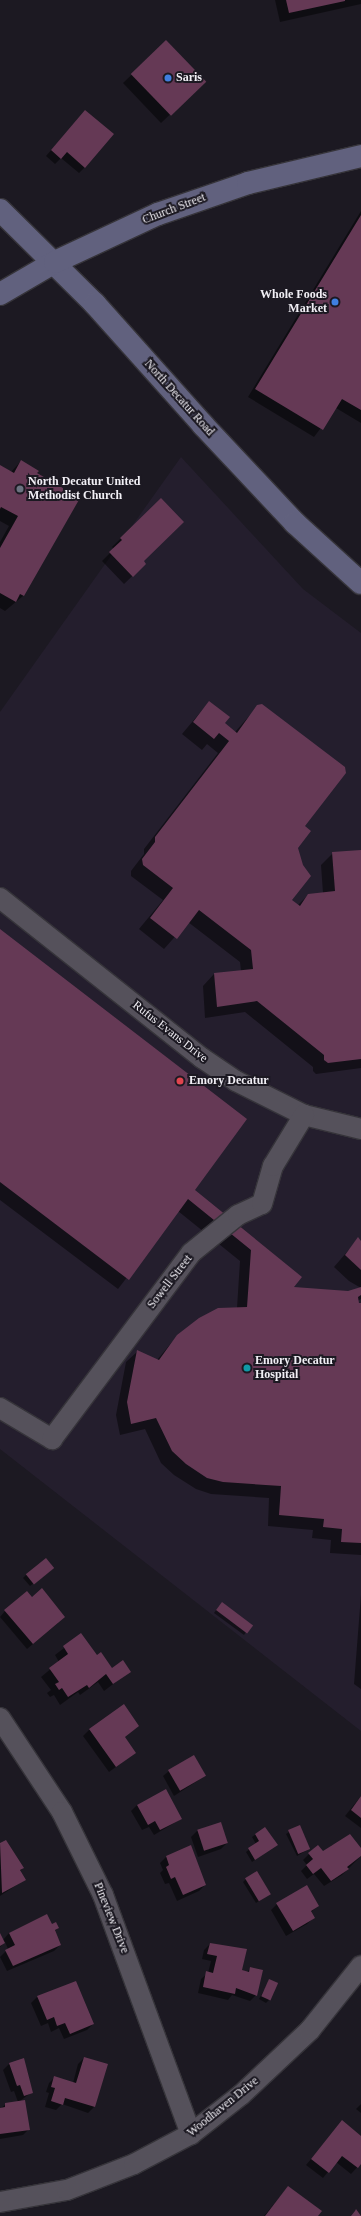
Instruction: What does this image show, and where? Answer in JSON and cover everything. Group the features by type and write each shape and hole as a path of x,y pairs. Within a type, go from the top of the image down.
{"main road":[{"name":"Church Street","path":"0,294 55,262 158,214 202,198 274,176 361,156"},
{"name":"North Decatur Road","path":"0,210 55,262 290,517 361,583"}],"street":[{"name":"Rufus Evans Drive","path":"0,898 202,1058 236,1081 304,1115 361,1129"},
{"name":"Sowell Street","path":"0,1408 52,1439 191,1253 238,1215 262,1204 273,1166 304,1115"},
{"name":"Pineview Drive","path":"0,1718 62,1812 103,1895 191,2134"},
{"name":"Woodhaven Drive","path":"0,2202 67,2190 134,2164 191,2134 241,2095 310,2030 361,1966"}],"shaded area":[{"name":"Emory Decatur","path":"181,457 303,589 361,633 361,1731 0,1449 0,712"}],"building":[{"path":"286,0 345,0 345,1 289,13"},
{"name":"Saris","path":"166,40 206,82 171,116 131,74"},
{"path":"85,110 114,134 85,168 67,152 61,159 51,150"},
{"name":"Whole Foods Market","path":"361,215 361,410 342,399 323,430 255,389"},
{"path":"21,460 39,471 37,473 80,498 24,596 20,594 16,602 0,593 0,548 18,516 1,507 0,509 0,465 14,473"},
{"path":"161,498 184,522 144,561 146,564 133,577 109,552 122,540 120,538"},
{"path":"209,701 230,717 225,723 237,733 257,705 262,704 345,767 346,773 305,826 311,831 298,848 303,865 311,876 292,900 300,906 308,894 335,891 332,852 361,850 361,1059 328,1063 324,1060 324,1055 257,1001 217,1007 214,973 253,969 251,950 199,910 177,939 150,918 173,888 143,865 142,859 155,842 155,837 229,741 219,733 214,739 193,722"},
{"path":"0,929 247,1119 195,1190 302,1277 294,1287 348,1291 361,1287 361,1295 358,1297 359,1303 361,1303 361,1543 341,1542 342,1529 323,1527 324,1519 279,1515 281,1486 223,1482 207,1478 186,1464 172,1451 156,1418 131,1424 127,1402 137,1350 159,1360 177,1335 199,1318 218,1308 247,1307 251,1250 188,1199 129,1280 0,1182"},
{"path":"358,1237 361,1241 361,1270 345,1255"},
{"path":"46,1558 54,1568 34,1584 26,1574"},
{"path":"42,1588 65,1617 33,1644 4,1610 27,1591 32,1597"},
{"path":"222,1602 253,1625 247,1633 216,1610"},
{"path":"81,1633 97,1655 101,1652 112,1668 123,1660 131,1672 113,1684 106,1674 89,1688 87,1685 68,1697 62,1688 59,1690 55,1684 59,1682 49,1668 68,1654 63,1646"},
{"path":"124,1704 139,1726 125,1737 136,1753 116,1767 89,1729"},
{"path":"194,1755 206,1776 180,1791 168,1770"},
{"path":"166,1789 182,1819 160,1830 155,1821 148,1825 137,1805"},
{"path":"361,1796 361,1818 351,1810"},
{"path":"221,1822 228,1843 204,1851 197,1830"},
{"path":"300,1825 310,1849 298,1854 288,1830"},
{"path":"265,1827 278,1845 255,1860 248,1848 259,1841 255,1834"},
{"path":"350,1834 361,1848 361,1856 347,1867 349,1869 331,1881 321,1868 313,1874 306,1865 313,1859 308,1853 318,1845 323,1851"},
{"path":"6,1840 24,1868 20,1870 26,1880 2,1893 0,1843"},
{"path":"191,1845 206,1885 183,1895 175,1877 171,1879 166,1867 169,1865 166,1856"},
{"path":"257,1871 271,1894 259,1901 245,1878"},
{"path":"307,1885 319,1906 311,1911 315,1918 293,1931 276,1903"},
{"path":"47,1914 52,1924 56,1922 59,1928 55,1930 61,1945 13,1966 5,1950 15,1945 9,1933"},
{"path":"0,1933 5,1943 0,1946"},
{"path":"210,1943 247,1949 242,1970 249,1972 250,1967 263,1970 257,1996 236,1988 235,1994 203,1987 206,1971 213,1973 217,1956 207,1954"},
{"path":"269,1979 278,1983 270,2000 261,1996"},
{"path":"76,1981 94,2024 70,2034 65,2023 57,2026 54,2017 47,2020 37,1996"},
{"path":"84,2057 108,2064 95,2107 65,2098 63,2105 51,2101 55,2088 51,2087 54,2076 76,2083"},
{"path":"24,2058 33,2093 24,2096 20,2085 17,2086 9,2063"},
{"path":"25,2100 30,2130 0,2134 0,2108 5,2107 5,2103"},
{"path":"342,2120 361,2136 361,2164 358,2168 342,2156 329,2173 311,2159"},
{"path":"288,2186 322,2211 318,2216 265,2216"},
{"path":"356,2209 361,2216 351,2216 355,2211"}],"place":[{"name":"Saris","path":"168,78"},
{"name":"Whole Foods Market","path":"335,302"},
{"name":"North Decatur United Methodist Church","path":"20,489"},
{"name":"Emory Decatur","path":"180,1081"},
{"name":"Emory Decatur Hospital","path":"247,1368"}]}
